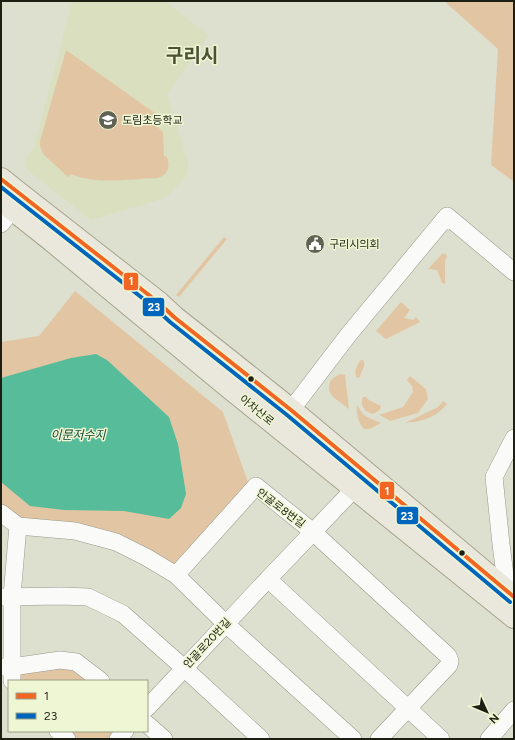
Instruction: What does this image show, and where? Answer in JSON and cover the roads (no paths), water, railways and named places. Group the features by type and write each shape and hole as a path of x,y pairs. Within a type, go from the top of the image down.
{"main road":[{"name":"아차산로","path":"1,179 159,303 178,320 291,410 511,594"},
{"name":"아차산로","path":"5,211 61,248 229,387 514,618"}],"street":[{"path":"291,410 349,334 447,216 514,272"},
{"path":"511,594 501,544 494,477 514,438"},
{"name":"안골로8번길","path":"176,575 256,486 313,532 268,579"},
{"path":"354,488 313,532 448,656 450,661 449,665 379,739"},
{"path":"1,513 18,526 75,531 116,542 146,556 176,575 226,624 352,739"},
{"path":"18,526 6,596 8,672 60,660 76,662 100,680"},
{"path":"268,579 440,739"},
{"name":"안골로20번길","path":"148,707 268,579"},
{"path":"6,596 88,597 123,614 261,739"},
{"path":"489,739 514,710"},
{"path":"148,725 164,739"},
{"path":"59,732 67,739"}],"water":[{"name":"이문저수지","path":"96,354 107,360 169,417 178,444 186,494 181,508 169,519 124,511 64,510 30,506 1,482 1,378 71,358"}],"place":[{"name":"도림초등학교","path":"108,120"},
{"name":"구리시의회","path":"315,244"}],"district":[{"name":"구리시","path":"192,55"}]}
